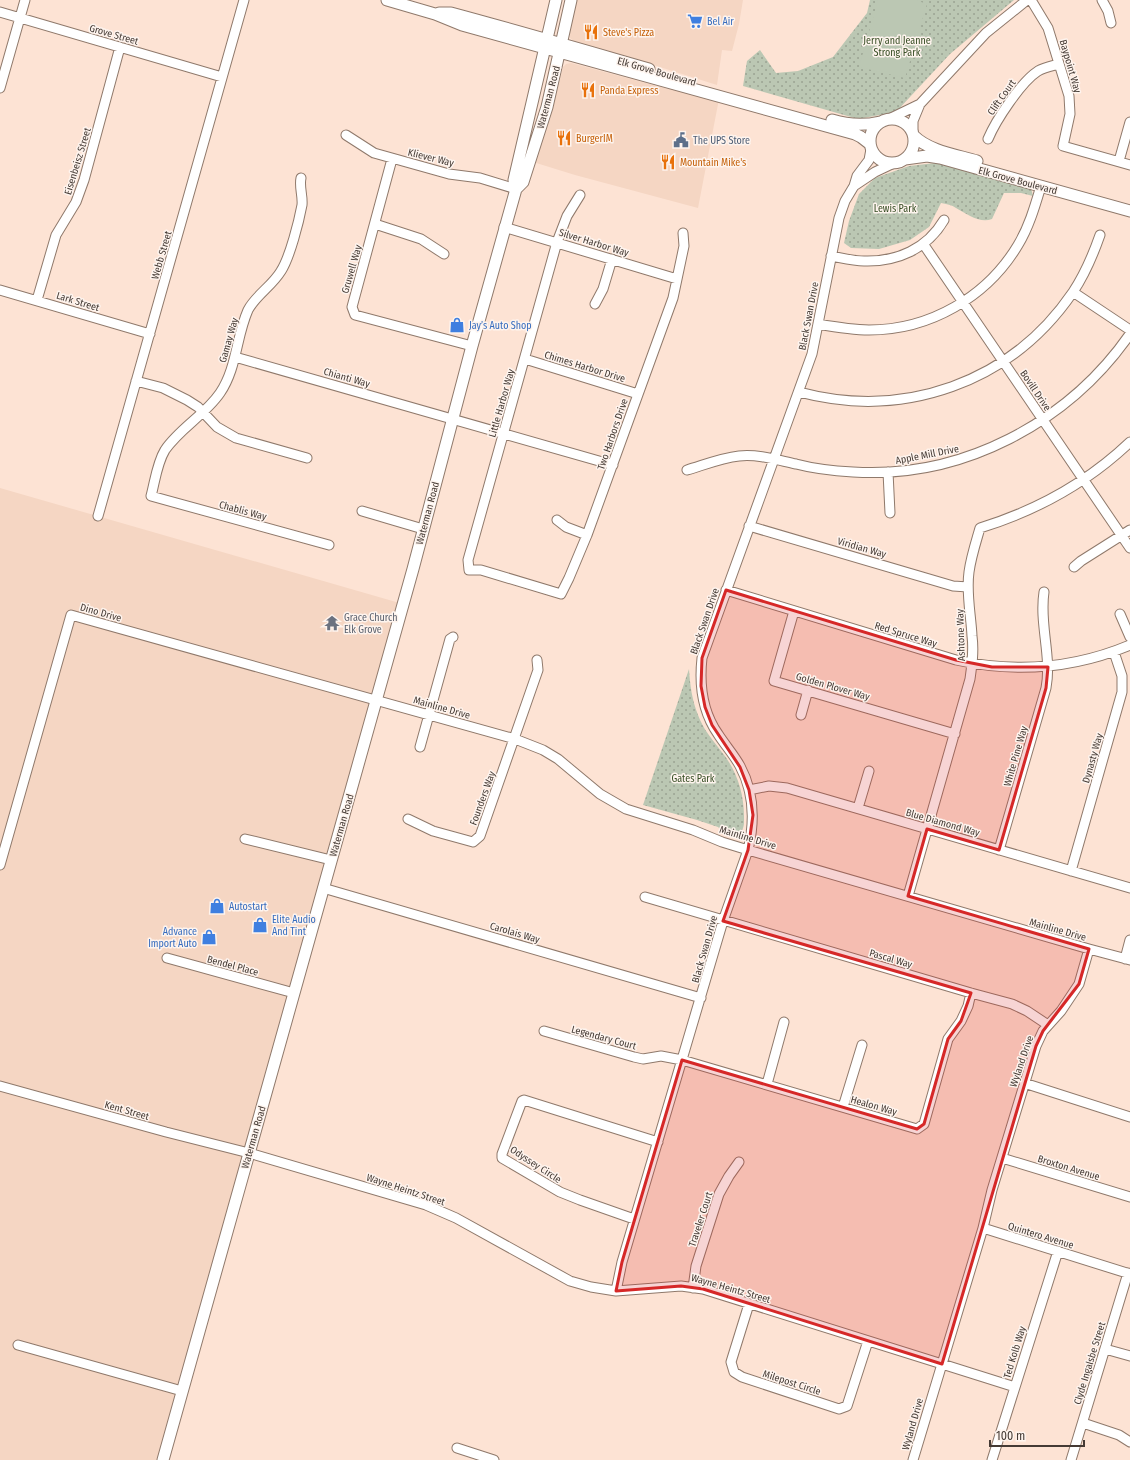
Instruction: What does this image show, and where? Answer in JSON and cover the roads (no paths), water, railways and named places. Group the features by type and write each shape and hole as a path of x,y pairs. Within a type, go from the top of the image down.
{"main road":[{"name":"Elk Grove Boulevard","path":"387,0 435,14 452,13 546,43 855,134 861,137 870,147"},
{"name":"Waterman Road","path":"516,189 514,180 556,0"},
{"name":"Waterman Road","path":"163,1460 376,700 504,227 516,189 523,182 545,115 570,1"},
{"name":"Elk Grove Boulevard","path":"560,47 575,48 840,123 857,125 880,122"},
{"path":"891,118 897,118 904,121 913,134 914,146 906,159 894,163 885,162 878,158 870,147 871,134 874,127 880,122 891,118"},
{"name":"Elk Grove Boulevard","path":"913,134 919,141 929,147 1130,203"},
{"name":"Elk Grove Boulevard","path":"906,159 927,156 940,158 1130,211"}],"street":[{"path":"0,88 25,0"},
{"name":"Webb Street","path":"98,516 244,0"},
{"path":"891,118 920,104 986,33 1027,0"},
{"name":"Baypoint Way","path":"1030,0 1048,28 1069,96 1069,122 1063,146 1130,164"},
{"path":"1102,0 1108,11 1111,23"},
{"name":"Grove Street","path":"0,12 222,77"},
{"name":"Eisenbeisz Street","path":"38,300 56,235 76,202 84,180 120,47"},
{"name":"Clift Court","path":"988,139 996,123 1023,84 1038,71 1059,64"},
{"path":"913,134 913,122 920,104"},
{"path":"1119,162 1130,122"},
{"name":"Kliever Way","path":"346,135 374,153 392,159 449,174 480,178 516,189"},
{"name":"Black Swan Drive","path":"616,1291 622,1262 634,1219 723,921 748,850 752,833 753,815 749,790 740,767 712,725 705,707 701,686 702,658 812,354 839,218 857,176 869,160 870,147"},
{"name":"Gruwell Way","path":"392,159 352,307 354,315 472,346"},
{"name":"Black Swan Drive","path":"854,186 874,172 894,163"},
{"name":"Gamay Way","path":"151,496 159,463 165,451 215,399 224,387 230,373 248,311 256,299 281,271 287,258 302,204 302,191 300,184 302,178"},
{"path":"818,324 849,329 893,329 923,322 946,312 963,302 992,279 1012,255 1027,227 1041,186"},
{"name":"Little Harbor Way","path":"561,594 481,570 469,570 468,560 557,242 567,216 580,195"},
{"path":"831,256 864,261 878,261 902,256 924,245 935,234 944,220"},
{"path":"375,224 421,239 444,254"},
{"name":"Silver Harbor Way","path":"504,227 677,279"},
{"name":"Two Harbors Drive","path":"561,594 587,535 673,298 684,246 683,233"},
{"path":"799,392 835,399 856,401 893,400 936,392 964,382 1003,361 1036,335 1056,314 1073,292 1087,267 1100,235"},
{"name":"Bovill Drive","path":"924,245 1130,548"},
{"path":"595,304 603,289 612,259"},
{"name":"Lark Street","path":"0,290 150,334"},
{"path":"1073,292 1130,330"},
{"name":"Apple Mill Drive","path":"687,470 725,458 740,456 757,456 796,465 838,471 888,472 918,469 959,460 999,445 1043,420 1064,405 1095,377 1130,334"},
{"name":"Chianti Way","path":"235,357 453,418 613,465"},
{"name":"Chimes Harbor Drive","path":"525,359 638,394"},
{"path":"136,381 150,384 175,393 198,407 217,427 236,438 307,458"},
{"path":"1083,479 1104,464 1130,442"},
{"path":"888,472 890,513"},
{"name":"Ashtone Way","path":"908,896 967,691 972,664 973,638 968,587 971,559 980,528 1034,507 1083,479"},
{"name":"Chablis Way","path":"151,496 329,545"},
{"path":"362,511 423,529"},
{"path":"557,520 566,527 587,535"},
{"name":"Viridian Way","path":"749,526 953,586 968,587"},
{"path":"1074,567 1130,530"},
{"name":"Red Spruce Way","path":"726,590 972,664 1015,668 1048,667 1083,661 1114,652 1130,645"},
{"name":"White Pine Way","path":"999,850 1046,688 1048,667 1042,605 1044,592"},
{"name":"Golden Plover Way","path":"794,611 774,680 955,734"},
{"path":"1120,614 1130,636"},
{"name":"Dino Drive","path":"0,865 70,615 376,700"},
{"path":"420,747 450,639 453,637"},
{"name":"Dynasty Way","path":"1071,870 1122,692 1122,676 1114,652"},
{"path":"515,739 538,670 538,660"},
{"path":"801,716 808,690"},
{"name":"Mainline Drive","path":"376,700 515,739 543,750 558,758 600,794 626,809 748,850 1127,959"},
{"name":"Founders Way","path":"408,819 433,831 473,842 480,836 515,739"},
{"path":"858,808 869,771"},
{"name":"Blue Diamond Way","path":"749,790 761,786 779,786 1130,888"},
{"path":"245,839 331,860"},
{"name":"Carolais Way","path":"323,888 701,998"},
{"name":"Pascal Way","path":"646,897 723,921 1012,1004 1027,1011 1048,1025"},
{"path":"1127,959 1130,940"},
{"name":"Wyland Drive","path":"983,1228 992,1190 1036,1046 1043,1031 1061,1011 1079,984 1089,949"},
{"name":"Bendel Place","path":"167,958 294,993"},
{"name":"Healon Way","path":"682,1060 917,1129 924,1124 948,1039 961,1021 968,1006 971,993"},
{"path":"767,1084 784,1022"},
{"name":"Legendary Court","path":"544,1032 643,1059 661,1056 682,1060"},
{"path":"843,1107 862,1045"},
{"path":"1024,1084 1130,1117"},
{"name":"Kent Street","path":"0,1086 248,1153"},
{"name":"Odyssey Circle","path":"634,1219 560,1192 502,1158 502,1154 522,1101 524,1100 658,1142"},
{"name":"Wayne Heintz Street","path":"248,1153 426,1205 456,1218 570,1281 591,1287 616,1291 681,1286 703,1289 1015,1387"},
{"name":"Broxton Avenue","path":"1002,1158 1130,1197"},
{"name":"Traveler Court","path":"693,1288 696,1266 719,1194 739,1162"},
{"path":"942,1364 983,1228"},
{"name":"Quintero Avenue","path":"983,1228 1129,1273"},
{"name":"Ted Kolb Way","path":"992,1460 1058,1251"},
{"name":"Clyde Ingalsbe Street","path":"1071,1460 1129,1273"},
{"name":"Milepost Circle","path":"749,1304 731,1362 734,1372 742,1377 839,1409 847,1406 868,1341"},
{"path":"18,1345 182,1391"},
{"path":"1105,1349 1130,1356"},
{"name":"Wyland Drive","path":"913,1460 942,1364"},
{"path":"1083,1423 1119,1435 1130,1442"},
{"path":"457,1448 494,1460"}],"place":[{"name":"Bel Air","path":"695,21"},
{"name":"Steve's Pizza","path":"591,32"},
{"name":"Panda Express","path":"588,90"},
{"name":"BurgerIM","path":"564,138"},
{"name":"The UPS Store","path":"681,140"},
{"name":"Mountain Mike's","path":"668,162"},
{"name":"Jay’s Auto Shop","path":"457,325"},
{"name":"Grace Church Elk Grove","path":"332,623"},
{"name":"Autostart","path":"217,906"},
{"name":"Elite Audio And Tint","path":"260,925"},
{"name":"Advance Import Auto","path":"209,937"}],"park label":[{"name":"Jerry and Jeanne Strong Park","path":"897,46"},
{"name":"Lewis Park","path":"895,208"},
{"name":"Gates Park","path":"693,778"}]}
